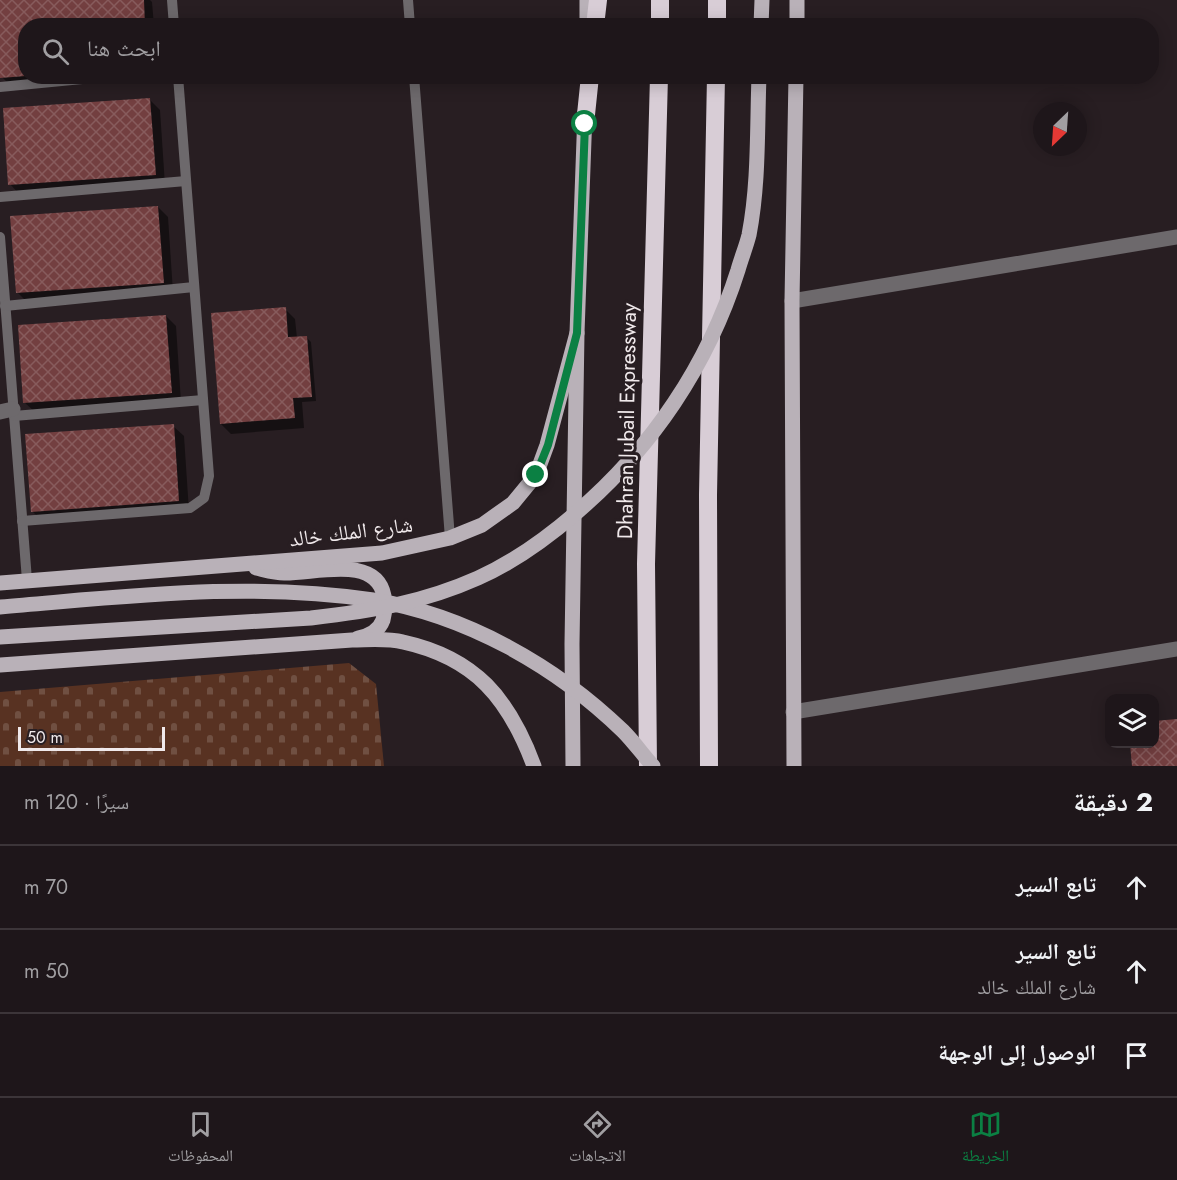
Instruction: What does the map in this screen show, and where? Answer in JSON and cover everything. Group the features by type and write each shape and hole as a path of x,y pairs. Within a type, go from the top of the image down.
{"highway":[{"path":"597,18 598,0"},
{"path":"660,0 660,18"},
{"path":"717,0 717,18"},
{"path":"585,124 588,84"},
{"name":"Dhahran Jubail Expressway","path":"651,766 646,564 658,84"},
{"path":"709,766 708,495 716,84"}],"main road":[{"path":"587,0 587,18"},
{"path":"761,18 762,0"},
{"path":"797,0 797,18"},
{"path":"0,637 311,618 357,613 404,604 447,590 479,578 524,553 604,488 645,444 678,399 703,357 728,300 748,236 755,183 759,84"},
{"path":"794,766 792,301 796,84"},
{"path":"573,766 572,644 577,333 585,124"},
{"name":"شارع الملك خالد","path":"0,583 382,553 450,538 482,525 513,503 536,475 548,445 577,333"},
{"path":"235,564 283,573 348,569 365,573 382,589 385,601 383,620 378,628 368,636 352,640"},
{"path":"0,607 189,591 279,592 374,600 458,624 504,645 549,672 624,732 651,766"},
{"path":"0,665 352,640 402,641 449,657 484,681 508,710 524,738 534,766"}],"street":[{"path":"792,301 1177,237"},
{"path":"793,712 1177,649"}],"lane":[{"path":"172,0 173,18"},
{"path":"408,0 409,18"},
{"path":"0,87 31,84"},
{"path":"22,521 190,508 204,498 208,476 178,84"},
{"path":"415,84 450,538"},
{"path":"0,197 186,181"},
{"path":"0,237 9,412 27,580"},
{"path":"5,306 194,287"},
{"path":"9,412 203,400"}],"green space":[{"path":"349,663 376,684 384,766 0,766 0,692"}],"building":[{"path":"0,0 144,0 145,18 18,18 18,77 0,78"},
{"path":"150,98 156,175 8,185 3,108"},
{"path":"158,206 164,283 16,293 10,216"},
{"path":"286,307 288,337 307,336 312,397 293,398 295,418 220,424 211,313"},
{"path":"166,315 172,393 23,403 18,325"},
{"path":"174,424 179,501 31,512 25,434"},
{"path":"1177,719 1177,766 1132,766 1130,748 1159,748 1159,721"}],"route":[{"path":"536,475 548,445 577,333 585,124"}]}
